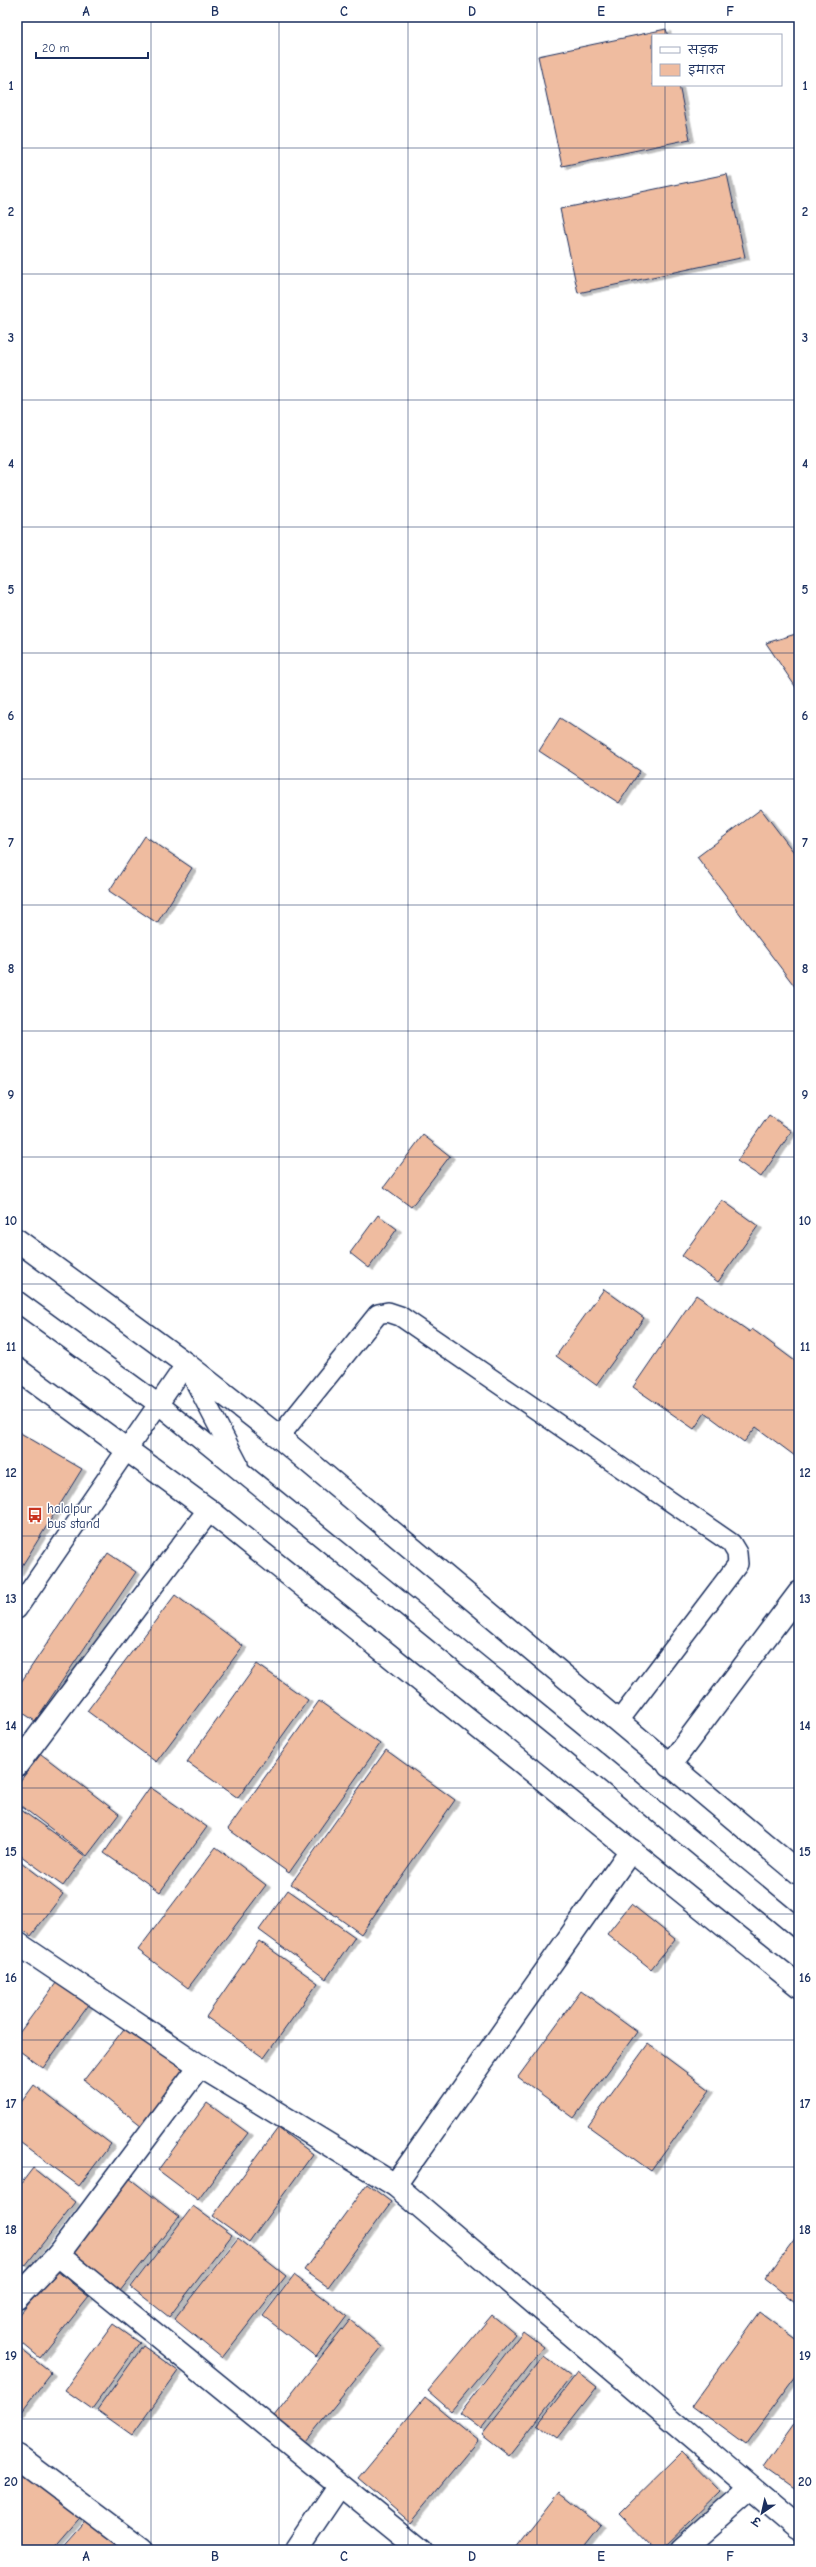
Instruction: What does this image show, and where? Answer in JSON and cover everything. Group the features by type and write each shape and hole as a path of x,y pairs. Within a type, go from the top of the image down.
{"street":[{"path":"17,1240 186,1364 279,1437 669,1766 799,1873"},
{"path":"17,1369 126,1451 209,1510 799,1986"},
{"path":"17,1765 209,1510"},
{"path":"669,1766 799,1593"},
{"path":"395,2185 631,1850"},
{"path":"17,1943 200,2066 395,2185 799,2528"},
{"path":"17,2298 58,2255 200,2066"},
{"path":"58,2255 339,2486 420,2550"},
{"path":"17,2456 142,2550"},
{"path":"296,2550 339,2486"},
{"path":"681,2550 751,2488"}],"lane":[{"path":"17,1301 158,1404 799,1929"},
{"path":"279,1437 378,1314 388,1312 400,1316 732,1543 737,1553 738,1564 618,1722"},
{"path":"17,1609 186,1364 241,1471"}],"building":[{"path":"666,29 668,34 652,34 652,86 679,86 690,139 562,166 538,56"},
{"path":"727,174 745,257 578,293 560,209"},
{"path":"799,633 799,692 766,643"},
{"path":"560,718 640,771 619,803 539,751"},
{"path":"761,809 799,859 799,992 697,857"},
{"path":"145,836 192,868 157,923 109,891"},
{"path":"769,1115 792,1131 761,1177 737,1161"},
{"path":"423,1135 450,1156 411,1207 384,1187"},
{"path":"722,1200 758,1226 718,1282 682,1256"},
{"path":"378,1215 397,1229 369,1268 350,1253"},
{"path":"604,1289 644,1318 596,1385 556,1356"},
{"path":"696,1295 750,1332 752,1329 799,1364 799,1459 756,1427 744,1442 705,1413 694,1429 633,1387"},
{"name":"halalpur bus stand","path":"17,1431 82,1469 17,1574"},
{"path":"108,1553 136,1572 35,1721 17,1709 17,1688"},
{"path":"175,1595 243,1646 156,1762 87,1711"},
{"path":"257,1664 308,1700 238,1798 187,1762"},
{"path":"319,1701 380,1744 289,1873 228,1829"},
{"path":"386,1750 455,1800 361,1934 291,1884"},
{"path":"41,1754 119,1814 87,1856 17,1803 17,1785"},
{"path":"150,1787 207,1827 160,1892 104,1853"},
{"path":"17,1807 85,1856 63,1886 17,1853"},
{"path":"216,1847 266,1885 188,1988 138,1950"},
{"path":"17,1859 63,1894 31,1936 17,1926"},
{"path":"288,1890 355,1937 326,1979 259,1930"},
{"path":"631,1904 675,1939 651,1969 607,1934"},
{"path":"259,1941 318,1983 264,2058 206,2017"},
{"path":"59,1979 91,2002 43,2068 17,2049 17,2036"},
{"path":"581,1991 637,2032 574,2118 518,2077"},
{"path":"127,2025 185,2071 142,2126 84,2080"},
{"path":"648,2044 710,2090 651,2171 588,2126"},
{"path":"34,2085 111,2144 79,2186 17,2140 17,2108"},
{"path":"207,2103 248,2133 198,2200 158,2170"},
{"path":"278,2128 313,2154 249,2242 213,2216"},
{"path":"33,2168 75,2202 25,2266 17,2260 17,2189"},
{"path":"129,2178 179,2217 120,2291 70,2251"},
{"path":"367,2184 391,2202 328,2287 304,2270"},
{"path":"193,2206 232,2235 169,2317 131,2287"},
{"path":"799,2233 799,2305 765,2279"},
{"path":"238,2238 286,2276 222,2358 174,2319"},
{"path":"56,2270 89,2297 40,2358 17,2339 17,2318"},
{"path":"294,2275 347,2316 316,2357 263,2316"},
{"path":"760,2312 799,2341 799,2372 745,2445 692,2406"},
{"path":"492,2315 515,2334 451,2411 428,2391"},
{"path":"350,2320 382,2347 302,2446 270,2421"},
{"path":"113,2324 140,2343 92,2409 65,2390"},
{"path":"523,2331 544,2347 481,2429 460,2413"},
{"path":"17,2346 51,2373 17,2417"},
{"path":"143,2346 178,2371 132,2435 97,2410"},
{"path":"544,2356 571,2377 509,2456 482,2435"},
{"path":"578,2372 597,2387 557,2438 538,2424"},
{"path":"425,2397 478,2440 410,2522 358,2478"},
{"path":"799,2418 799,2492 764,2467"},
{"path":"682,2452 721,2492 661,2550 654,2550 619,2514"},
{"path":"25,2461 84,2513 52,2550 17,2550 17,2470"},
{"path":"560,2492 602,2526 583,2550 514,2550"},
{"path":"90,2517 128,2550 61,2550"}],"place":[{"name":"halalpur bus stand","path":"35,1515"}]}
